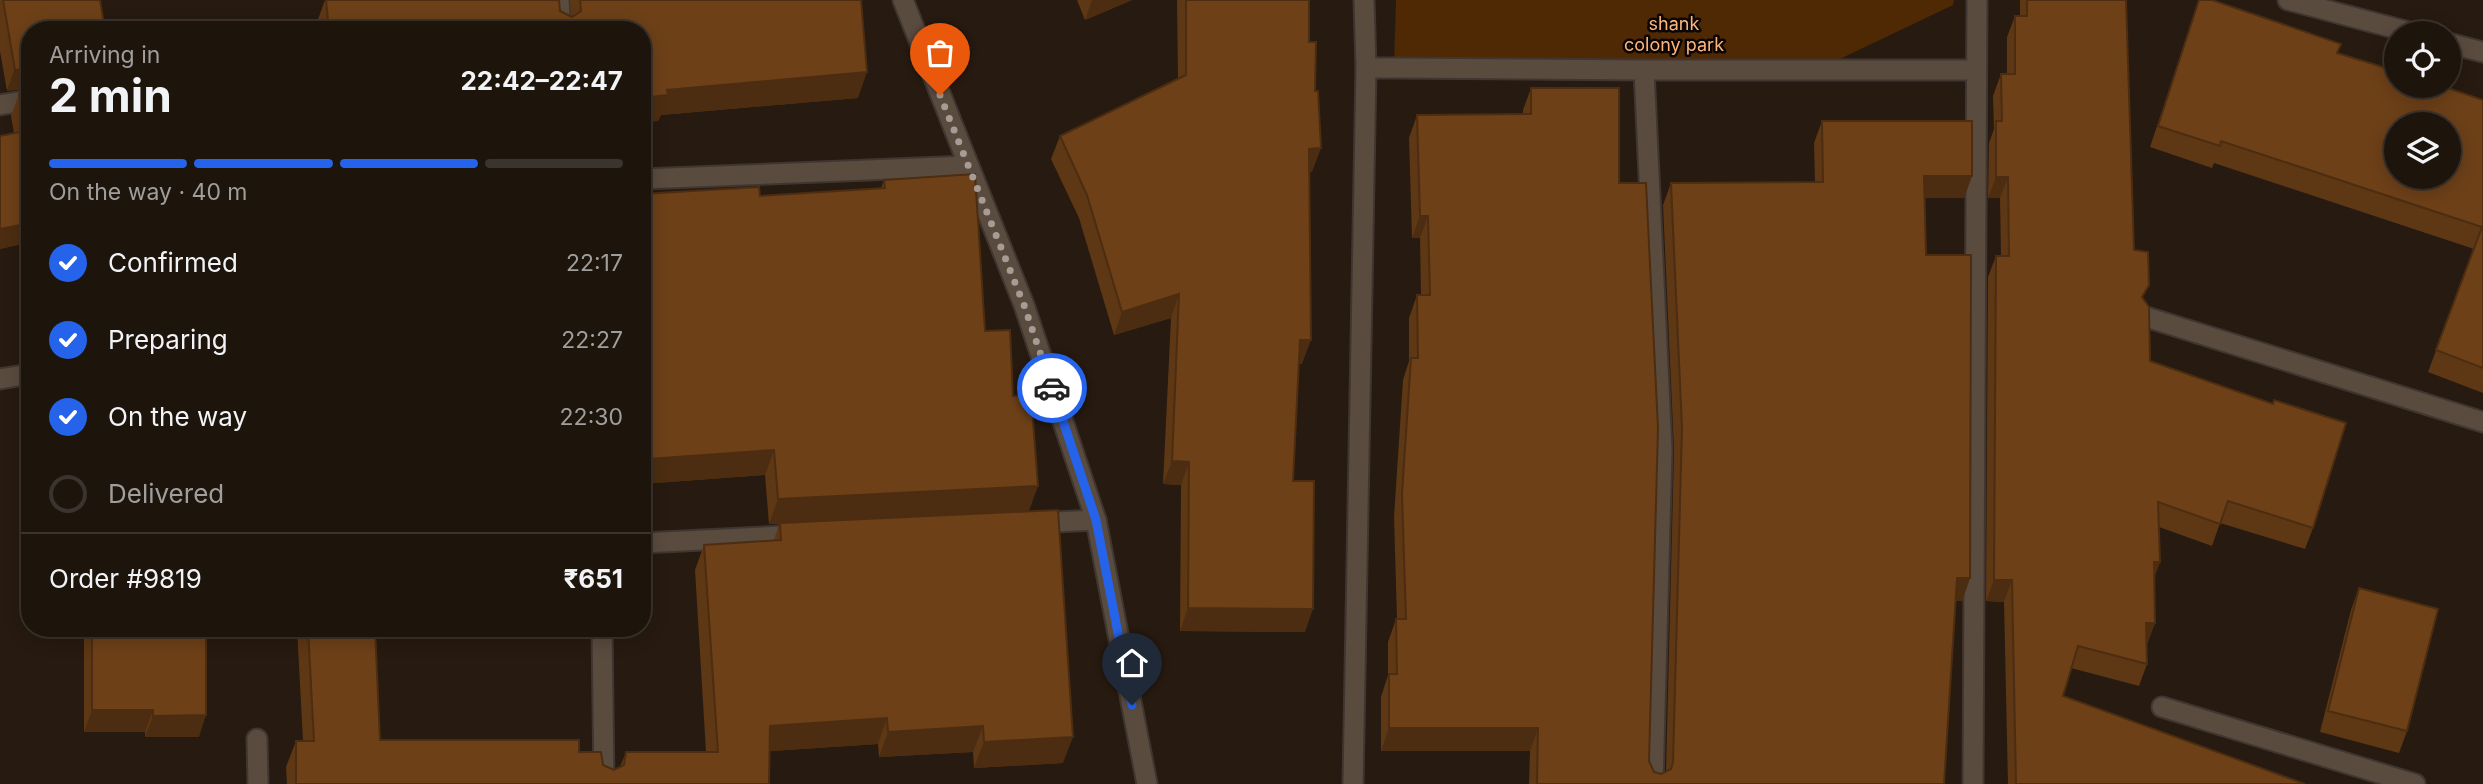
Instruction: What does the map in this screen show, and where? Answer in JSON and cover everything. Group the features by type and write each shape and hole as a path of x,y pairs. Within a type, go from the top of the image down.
{"street":[{"path":"559,0 560,21"},
{"path":"903,0 1024,305 1096,520 1147,784"},
{"path":"1353,784 1366,68 1364,0"},
{"path":"1973,784 1977,0"},
{"path":"2288,0 2384,25"},
{"path":"2461,46 2483,52"},
{"path":"1366,68 1976,70"},
{"path":"1644,70 1662,450 1653,784"},
{"path":"0,105 21,102"},
{"path":"651,179 968,166"},
{"path":"2146,317 2483,422"},
{"path":"0,379 21,376"},
{"path":"1014,524 1096,520"},
{"path":"651,543 821,534"},
{"path":"602,637 604,784"},
{"path":"2162,708 2415,784"},
{"path":"257,738 258,784"}],"green space":[{"name":"shank colony park","path":"1396,0 1954,0 1953,5 1821,68 1394,68"}],"building":[{"path":"3,0 100,0 104,21 21,21 21,69 15,70"},
{"path":"326,0 559,0 560,11 572,17 581,11 580,0 861,0 867,72 667,90 668,95 651,97 651,21 328,21"},
{"path":"1186,0 1309,0 1309,42 1316,42 1315,91 1318,91 1321,148 1309,149 1311,340 1300,340 1293,481 1314,481 1313,609 1188,608 1189,462 1172,461 1179,294 1122,312 1087,195 1060,136 1186,75"},
{"path":"2027,0 2126,0 2134,250 2148,252 2149,285 2142,297 2149,307 2150,361 2273,404 2274,400 2346,423 2313,528 2228,501 2220,524 2158,502 2160,562 2154,562 2155,623 2146,623 2147,664 2078,646 2063,696 2305,784 2016,784 2012,580 1994,580 1996,256 2009,256 2008,177 1996,177 1996,121 2002,121 2001,74 2015,74 2015,16 2027,16"},
{"path":"2199,0 2212,0 2341,44 2337,53 2384,67 2384,98 2461,98 2461,92 2483,100 2483,368 2436,350 2482,227 2221,141 2220,146 2158,126"},
{"path":"1531,88 1619,88 1619,183 1646,183 1658,428 1649,761 1654,772 1661,774 1671,769 1673,762 1682,428 1671,183 1823,182 1822,121 1972,121 1972,176 1924,176 1926,255 1971,255 1970,578 1957,578 1944,784 1537,784 1538,728 1389,728 1389,674 1397,674 1396,619 1406,619 1402,494 1411,358 1418,358 1417,295 1430,295 1428,216 1420,216 1417,115 1531,114"},
{"path":"21,132 21,225 0,229 0,136"},
{"path":"975,174 985,331 1010,330 1013,396 1031,395 1038,486 778,499 774,450 651,459 651,193 759,187 760,196 885,188 884,180"},
{"path":"1058,510 1073,737 984,742 983,726 888,732 887,718 770,726 769,784 296,784 296,741 314,741 308,637 375,637 380,740 579,740 579,752 601,752 603,765 614,770 624,765 626,752 718,752 704,545 781,540 780,523"},
{"path":"2359,588 2438,609 2407,731 2328,711"},
{"path":"92,637 206,637 206,715 153,716 153,710 92,710"}],"way so far":[{"path":"940,95 1024,305 1052,388"}],"route":[{"path":"1052,388 1096,520 1132,705"}]}
